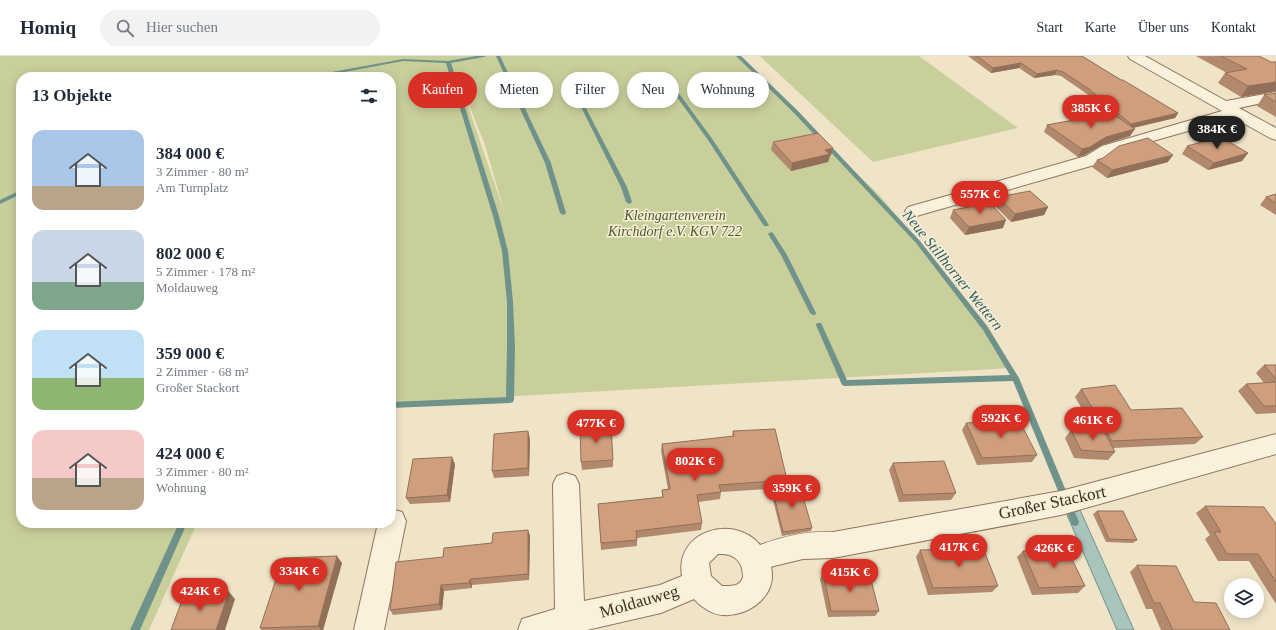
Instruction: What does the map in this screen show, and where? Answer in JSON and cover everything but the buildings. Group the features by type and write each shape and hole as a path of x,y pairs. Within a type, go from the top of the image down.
{"street":[{"path":"1135,56 1276,135"},
{"path":"914,211 1092,160 1108,149 1230,109 1276,96"},
{"name":"Großer Stackort","path":"755,560 770,554 818,544 833,545 1072,500 1276,444"},
{"path":"566,484 570,619"},
{"path":"369,630 391,528"},
{"name":"Moldauweg","path":"723,541 735,542 746,548 755,560 758,569 757,581 752,592 742,599 730,602 717,600 706,593 698,583 694,572 696,560 702,550 711,543 723,541"},
{"name":"Moldauweg","path":"533,630 570,619 661,599 698,583"}],"green space":[{"name":"Kleingartenverein Kirchdorf e.V. KGV 722","path":"0,56 737,56 753,72 687,72 687,108 769,108 769,87 880,196 989,328 1012,368 517,396 396,405 396,72 16,72 16,528 195,528 149,630 0,630","holes":["408,72 477,72 477,108 470,108 485,145 505,214 469,108 408,108"]},
{"path":"760,56 919,56 1018,128 873,162"}],"water":[{"path":"1080,510 1134,630 1117,630 1067,515"}],"waterway":[{"path":"448,62 484,56"},
{"path":"498,56 548,163 563,213"},
{"name":"Neue Stillhorner Wettern","path":"738,56 796,112 918,242 985,328 1015,378"},
{"path":"337,72 403,60 448,62"},
{"path":"396,405 510,400 510,302 505,251 496,216 448,62"},
{"path":"679,97 710,140 766,225"},
{"path":"584,108 624,187 629,202"},
{"path":"0,202 16,194"},
{"path":"771,234 784,255 813,313"},
{"path":"819,325 845,383 1015,378"},
{"name":"Neue Stillhorner Wettern","path":"1015,378 1075,522"},
{"path":"135,630 181,528"}]}
